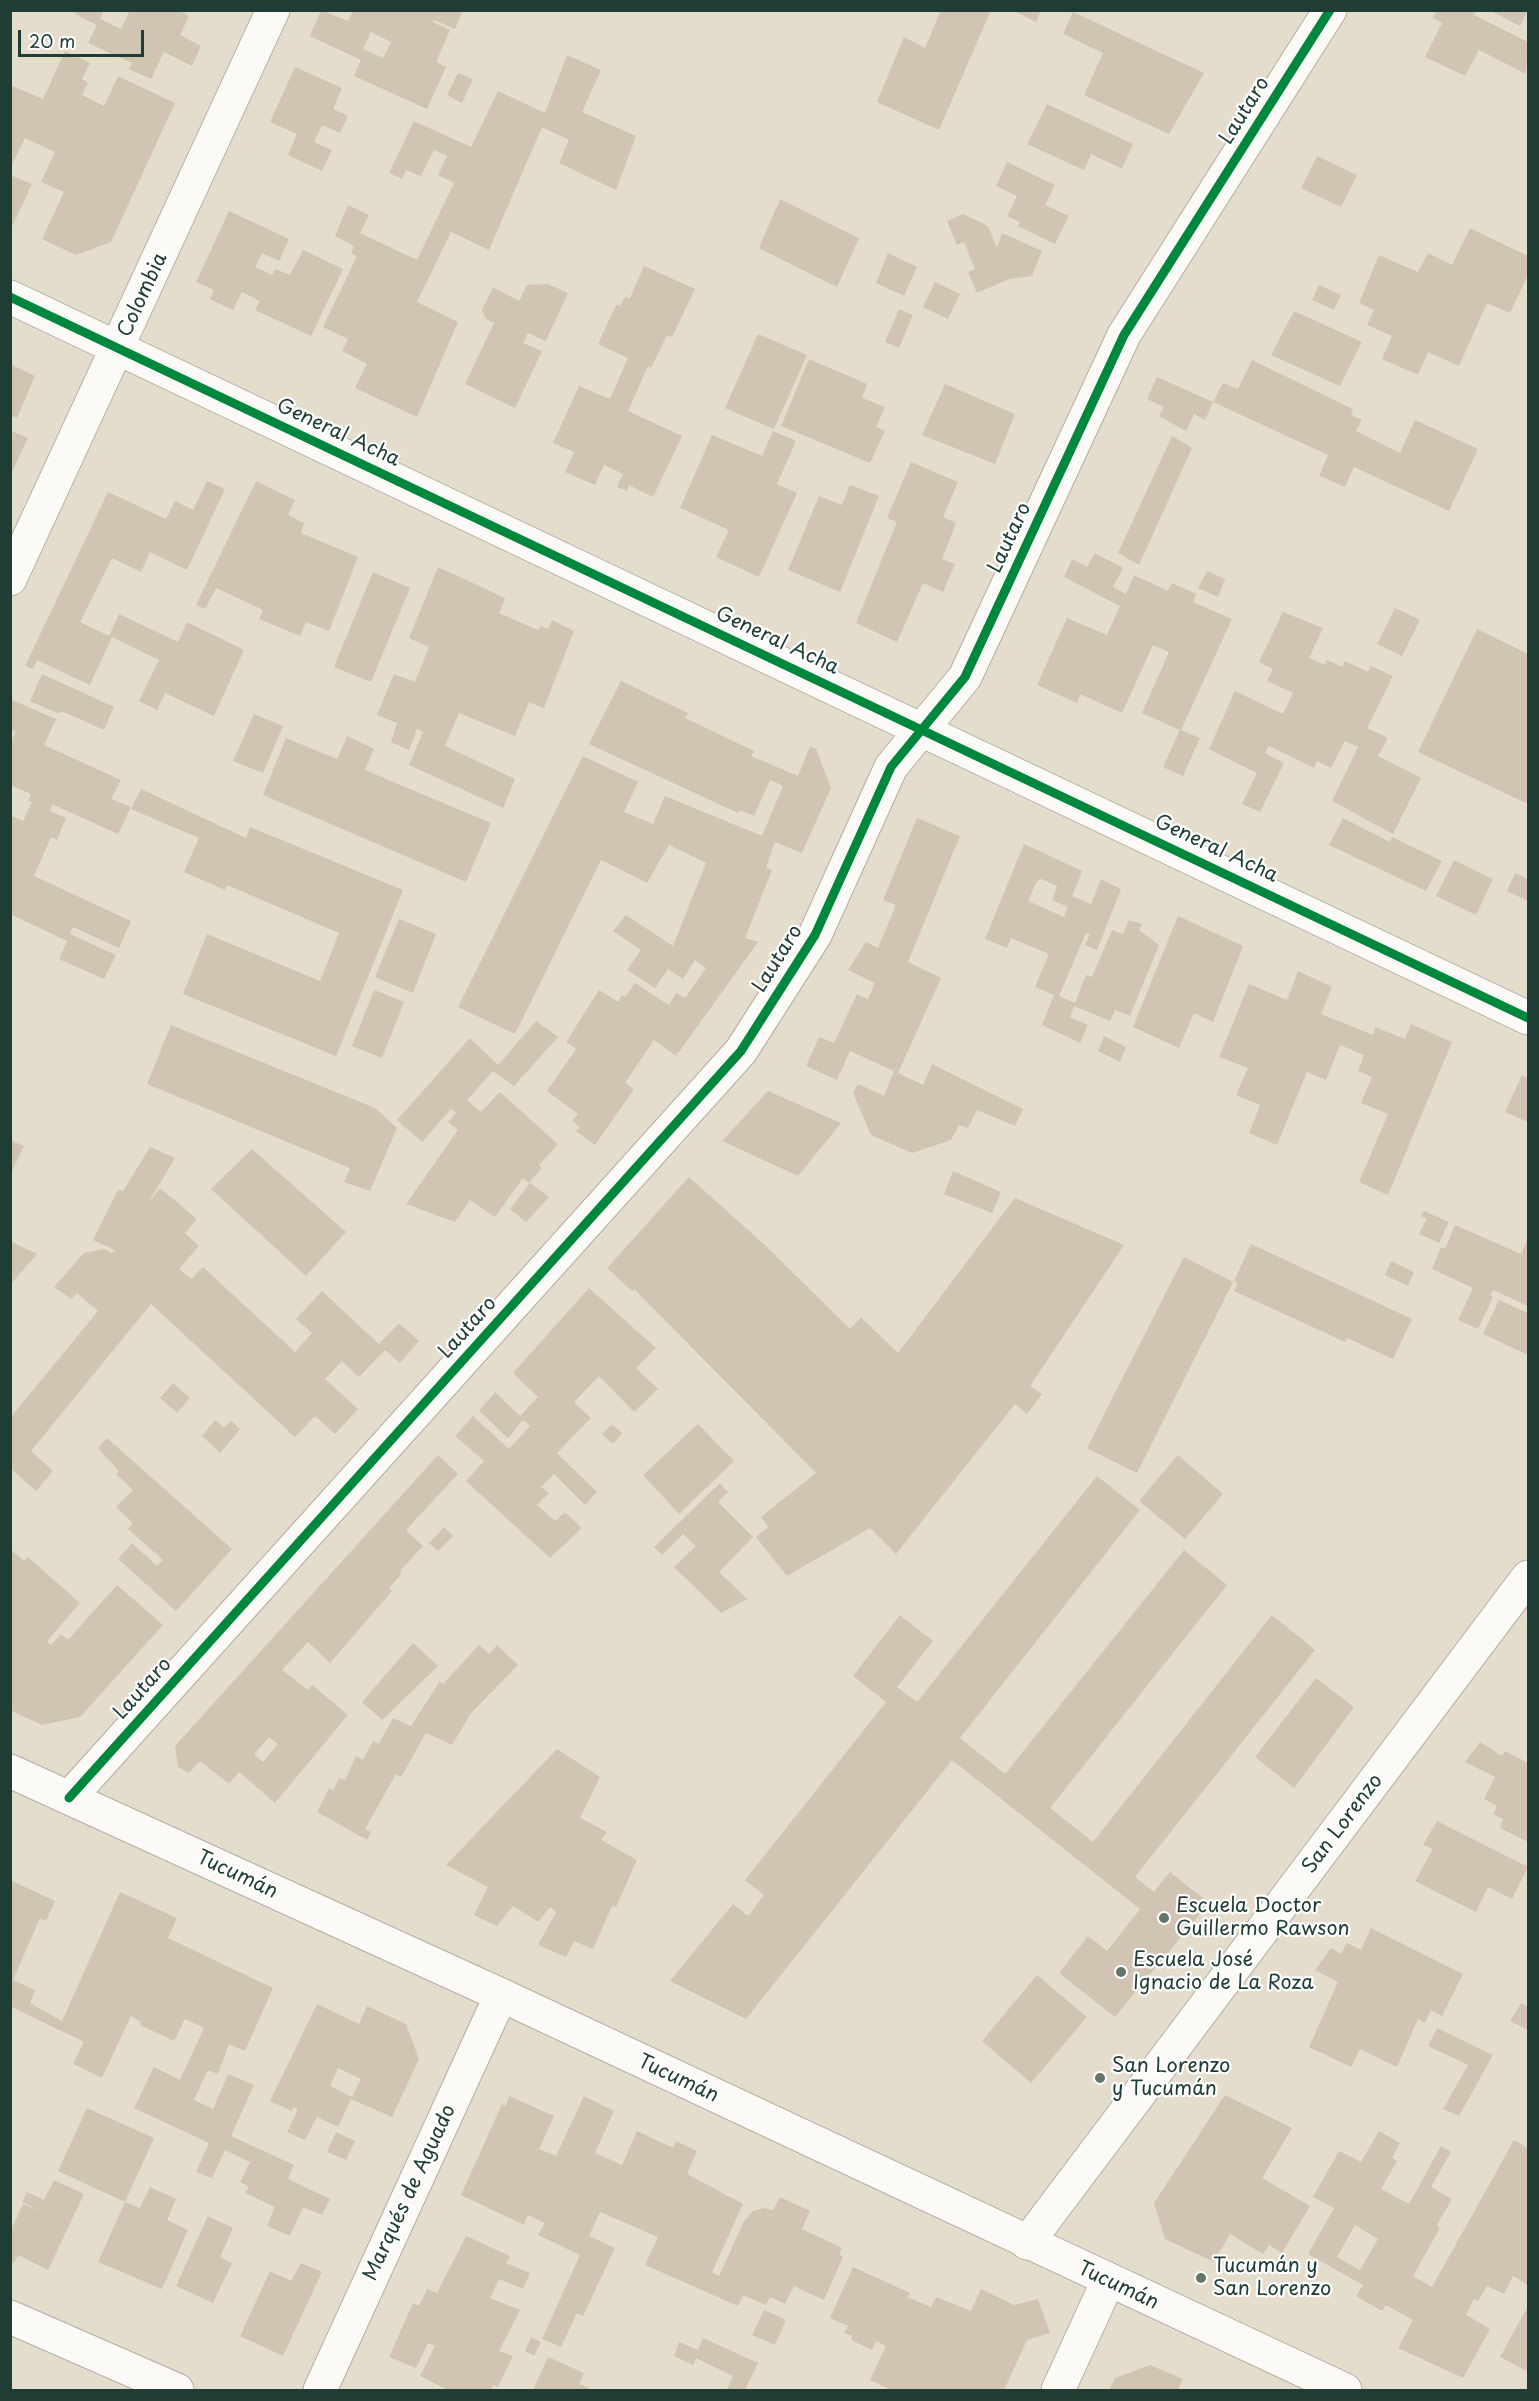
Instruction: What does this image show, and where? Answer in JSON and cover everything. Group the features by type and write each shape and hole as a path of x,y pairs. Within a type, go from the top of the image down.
{"street":[{"name":"Colombia","path":"10,579 273,10"},
{"name":"Lautaro","path":"69,1798 741,1051 815,935 891,767 965,677 1124,335 1330,10"},
{"name":"General Acha","path":"10,297 1528,1017"},
{"name":"San Lorenzo","path":"1026,2243 1528,1577"},
{"name":"Tucumán","path":"10,1771 501,1995 1345,2391"},
{"name":"Marqués de Aguado","path":"320,2391 501,1995"},
{"path":"1058,2391 1108,2281"},
{"path":"10,2317 177,2391"}],"building":[{"path":"77,10 104,10 100,19 121,29 130,10 178,10 189,16 180,35 201,46 192,66 164,52 151,79 129,69 132,63 88,43 97,25 75,14"},
{"path":"321,10 348,21 353,10 463,10 455,29 434,20 433,22 450,30 436,62 446,67 427,109 354,76 361,60 310,36","holes":["371,32 391,42 383,58 363,49"]},
{"path":"941,10 991,10 939,130 877,102 904,37 925,48"},
{"path":"1012,10 1041,10 1036,22"},
{"path":"1437,10 1476,10 1474,15 1528,42 1526,74 1479,50 1465,76 1425,57 1442,23 1433,18"},
{"path":"1489,10 1528,10 1520,26"},
{"path":"1073,12 1204,73 1169,134 1084,95 1103,53 1063,34"},
{"path":"65,51 90,63 82,79 88,83 82,95 104,106 118,76 175,103 111,242 76,255 42,239 64,192 41,182 55,152 25,138 10,169 10,85 43,99"},
{"path":"567,55 601,70 582,112 636,136 616,190 559,163 569,140 542,127 489,250 451,232 417,302 458,322 417,417 355,388 367,364 342,351 348,339 323,327 357,256 351,253 354,246 335,236 348,205 369,215 360,233 417,260 454,183 438,175 447,156 434,150 421,176 406,170 402,179 389,173 414,121 471,147 498,91 545,113"},
{"path":"295,67 342,88 333,109 348,116 340,133 322,125 314,142 332,150 322,171 288,155 297,134 270,122"},
{"path":"458,73 473,79 462,103 447,95"},
{"path":"1047,104 1133,144 1122,169 1091,154 1084,170 1027,144"},
{"path":"1317,156 1357,175 1341,207 1301,188"},
{"path":"1007,162 1055,185 1045,205 1069,216 1055,244 1018,226 1020,222 1007,216 1017,196 996,186"},
{"path":"10,175 32,184 13,225 10,224"},
{"path":"780,199 859,238 837,287 759,248"},
{"path":"229,211 289,239 279,261 262,253 255,267 272,275 275,269 290,275 303,250 343,269 311,336 255,310 260,301 242,292 233,310 210,299 214,290 196,282"},
{"path":"963,214 988,226 997,248 1002,233 1042,251 1032,276 1009,279 977,293 968,272 975,269 964,242 957,245 947,221"},
{"path":"1470,228 1528,256 1528,275 1510,313 1487,303 1459,366 1428,352 1418,375 1382,359 1392,336 1367,325 1374,310 1359,303 1379,255 1418,272 1428,253 1452,265"},
{"path":"888,253 917,267 904,296 876,283"},
{"path":"644,266 695,289 672,337 667,335 651,368 648,366 628,411 682,436 653,497 629,485 627,491 617,487 623,474 604,465 595,485 565,472 574,452 553,443 579,386 610,399 628,358 598,344 616,305 620,306 625,297 630,298"},
{"path":"935,282 960,294 948,319 923,307"},
{"path":"548,284 568,293 546,341 528,333 523,343 542,351 515,408 465,384 494,323 486,319 482,310 493,287 519,301 527,285"},
{"path":"1319,285 1341,295 1334,310 1312,300"},
{"path":"899,309 913,315 899,348 885,342"},
{"path":"1294,311 1362,342 1340,386 1271,355"},
{"path":"758,334 807,355 774,429 725,408"},
{"path":"809,359 867,384 862,398 885,407 876,427 885,431 870,463 781,426"},
{"path":"1252,360 1353,409 1351,415 1362,420 1356,431 1400,453 1415,420 1478,449 1449,511 1354,467 1345,487 1319,476 1328,455 1213,402 1223,383 1238,389"},
{"path":"10,364 35,376 17,418 10,415"},
{"path":"1157,377 1213,402 1205,420 1194,414 1186,431 1159,416 1164,407 1147,399"},
{"path":"945,384 1015,414 995,464 922,435"},
{"path":"10,430 28,438 10,476"},
{"path":"773,431 796,441 777,484 797,493 759,577 716,557 729,530 680,508 712,435 762,456"},
{"path":"1172,436 1192,448 1139,565 1118,553"},
{"path":"911,462 958,482 943,517 956,523 942,559 955,564 943,592 923,583 897,642 856,623 897,522 887,518"},
{"path":"207,481 225,489 187,570 150,552 141,572 112,558 80,622 109,636 119,614 178,642 187,622 244,650 214,716 165,693 157,710 139,701 159,660 112,637 90,685 37,660 33,669 25,666 108,492 166,519 175,501 193,510"},
{"path":"256,481 295,500 288,515 304,523 301,533 358,557 329,631 306,622 300,636 259,619 263,610 216,588 205,609 196,605"},
{"path":"850,485 879,496 840,592 788,570 819,496 842,505"},
{"path":"1095,553 1123,568 1113,587 1126,594 1134,575 1168,591 1172,583 1196,594 1193,602 1232,619 1181,730 1200,738 1183,776 1163,767 1180,730 1142,713 1169,652 1153,645 1122,713 1080,694 1077,703 1037,685 1067,618 1107,635 1120,606 1064,577 1072,559 1087,567"},
{"path":"438,567 505,598 499,613 538,630 541,626 548,629 552,620 574,631 544,708 529,702 515,736 459,713 445,746 515,779 503,808 409,765 423,732 417,729 409,750 391,742 397,723 377,715 394,674 415,682 429,647 409,638"},
{"path":"1207,571 1225,579 1218,597 1198,588"},
{"path":"373,572 410,588 371,682 334,667"},
{"path":"1395,608 1420,620 1402,656 1377,644"},
{"path":"1283,612 1323,628 1309,658 1325,665 1327,660 1342,667 1345,661 1368,672 1371,666 1393,676 1367,728 1388,738 1378,756 1421,778 1393,834 1332,801 1358,747 1345,741 1331,768 1317,761 1314,768 1269,746 1265,753 1284,763 1260,812 1242,804 1257,773 1209,749 1235,691 1283,714 1293,693 1267,681 1273,669 1259,662"},
{"path":"1477,629 1528,654 1528,804 1418,752"},
{"path":"42,674 114,707 104,730 64,712 57,713 30,701"},
{"path":"621,681 688,713 685,718 754,751 751,756 798,776 810,746 816,749 831,788 802,853 775,842 766,867 772,870 745,938 758,942 676,1056 654,1040 625,1083 634,1089 595,1145 576,1131 580,1127 572,1121 578,1114 547,1091 576,1049 566,1042 599,990 618,1002 622,995 625,997 635,983 669,1005 676,993 685,998 706,968 695,960 683,979 668,969 655,988 627,970 641,950 613,931 626,915 673,946 706,863 669,845 647,883 601,860 515,1034 458,1007 583,756 638,782 624,812 653,824 665,796 762,836 783,786 770,780 754,816 739,810 738,813 589,744"},
{"path":"10,699 56,719 44,745 121,780 111,799 131,807 118,834 52,804 50,811 66,818 57,840 51,837 34,876 131,921 119,948 73,927 70,934 116,955 104,979 59,959 67,941 10,914 10,815 23,821 32,802 28,801 31,794 10,785 10,743 16,732 10,729"},
{"path":"254,714 283,726 263,773 233,761"},
{"path":"347,736 374,749 365,770 491,823 466,882 263,795 286,738 337,759"},
{"path":"141,789 246,838 250,827 403,890 336,1056 183,994 207,934 320,981 339,933 227,885 225,890 184,872 199,838 131,809"},
{"path":"917,818 960,836 908,962 941,978 898,1073 923,1085 932,1064 1023,1109 1015,1126 977,1110 968,1128 959,1125 951,1140 912,1153 871,1135 853,1093 858,1084 884,1096 894,1071 850,1051 837,1080 806,1066 819,1037 834,1043 857,994 868,999 875,983 848,970 866,942 878,948 896,905 883,900"},
{"path":"1343,818 1390,842 1392,837 1442,861 1426,891 1329,845"},
{"path":"1024,844 1082,871 1072,896 1091,904 1101,879 1121,889 1097,950 1085,945 1090,934 1086,933 1059,996 1075,1003 1086,975 1092,977 1112,930 1123,934 1129,920 1142,924 1139,930 1159,945 1130,1016 1115,1010 1110,1021 1074,1006 1070,1017 1088,1025 1080,1043 1042,1025 1054,995 1035,987 1049,954 1011,938 1007,948 985,939","holes":["1041,879 1057,886 1052,900 1068,907 1064,917 1028,901 1037,881"]},
{"path":"1454,860 1493,879 1476,915 1436,896"},
{"path":"1515,873 1528,879 1528,901 1507,891"},
{"path":"1178,916 1243,946 1213,1022 1194,1013 1179,1048 1133,1027"},
{"path":"399,919 436,934 413,993 375,977"},
{"path":"1298,971 1332,987 1321,1014 1373,1035 1375,1027 1405,1039 1411,1024 1452,1042 1388,1195 1359,1182 1388,1114 1361,1103 1372,1077 1358,1071 1364,1055 1340,1045 1326,1080 1307,1072 1277,1145 1249,1133 1260,1105 1236,1095 1248,1068 1219,1057 1249,984 1287,1000"},
{"path":"374,990 404,1002 382,1058 352,1046"},
{"path":"536,1021 558,1037 514,1086 493,1071 467,1100 481,1112 500,1092 558,1144 539,1165 542,1168 529,1183 523,1178 495,1217 470,1200 455,1222 406,1204 458,1130 448,1122 456,1113 451,1109 422,1142 397,1120 470,1038 498,1065"},
{"path":"171,1025 375,1108 397,1128 370,1191 344,1182 350,1168 147,1084"},
{"path":"1104,1036 1126,1047 1120,1062 1098,1051"},
{"path":"1522,1075 1528,1078 1528,1122 1505,1112"},
{"path":"768,1091 841,1123 798,1176 722,1141"},
{"path":"10,1140 24,1146 10,1175"},
{"path":"150,1147 175,1158 148,1203 160,1188 197,1219 185,1233 199,1246 179,1269 191,1279 203,1267 295,1352 312,1333 296,1319 322,1291 379,1344 399,1323 419,1341 400,1363 385,1350 359,1377 342,1361 325,1379 358,1409 335,1434 315,1416 295,1437 151,1304 31,1451 53,1471 36,1491 10,1468 10,1418 98,1311 77,1293 71,1299 54,1287 84,1253 104,1249 112,1253 115,1250 93,1240 118,1190 123,1191"},
{"path":"252,1149 346,1232 306,1276 211,1189"},
{"path":"953,1171 1001,1192 992,1213 944,1194"},
{"path":"689,1177 767,1247 850,1329 861,1317 898,1353 1015,1198 1124,1245 1030,1386 1042,1394 1027,1414 1015,1404 896,1554 870,1528 787,1576 756,1537 768,1527 761,1517 816,1473 634,1289 632,1291 607,1268"},
{"path":"530,1183 549,1197 526,1222 510,1209"},
{"path":"1424,1211 1449,1222 1439,1243 1419,1234 1427,1219 1421,1216"},
{"path":"1455,1225 1521,1254 1528,1238 1528,1306 1493,1290 1490,1295 1493,1297 1478,1329 1458,1320 1473,1288 1432,1269 1441,1247 1445,1249"},
{"path":"10,1241 37,1254 10,1285"},
{"path":"1251,1244 1412,1319 1393,1359 1347,1338 1345,1342 1234,1291 1238,1283 1234,1281"},
{"path":"1184,1257 1233,1282 1137,1473 1087,1448"},
{"path":"1391,1261 1414,1272 1408,1286 1385,1275"},
{"path":"589,1288 656,1348 636,1368 658,1389 634,1412 599,1376 574,1402 591,1418 557,1453 597,1492 585,1505 554,1474 541,1487 549,1493 537,1505 555,1521 565,1512 582,1528 550,1558 466,1481 484,1461 455,1436 473,1416 509,1449 530,1426 523,1420 508,1438 479,1411 495,1392 520,1416 538,1397 513,1373"},
{"path":"1499,1300 1528,1313 1528,1355 1483,1334"},
{"path":"173,1383 190,1398 177,1413 160,1398"},
{"path":"215,1420 224,1428 231,1421 240,1429 220,1453 202,1436"},
{"path":"612,1424 622,1433 613,1444 602,1434"},
{"path":"698,1424 734,1461 679,1514 643,1475"},
{"path":"107,1438 232,1549 176,1611 118,1559 132,1543 157,1566 163,1560 128,1529 133,1523 116,1507 133,1490 116,1474 119,1471 98,1448"},
{"path":"438,1455 458,1474 406,1530 423,1546 401,1570 400,1576 389,1588 392,1591 330,1663 308,1642 282,1670 308,1690 312,1685 348,1715 275,1803 239,1772 229,1784 200,1761 189,1773 178,1767 175,1746","holes":["269,1737 278,1744 263,1762 254,1754"]},
{"path":"1178,1455 1223,1494 1185,1539 1139,1501"},
{"path":"1097,1476 1140,1510 960,1738 1005,1774 1184,1550 1227,1585 1050,1808 1093,1842 1272,1615 1315,1650 1135,1877 1154,1892 1170,1872 1209,1903 1115,2017 1059,1973 1088,1936 1107,1951 1140,1909 952,1760 746,2019 670,1981 733,1904 748,1916 764,1895 745,1880 886,1702 853,1676 900,1615 933,1641 897,1687 917,1702"},
{"path":"720,1483 728,1492 718,1502 753,1537 719,1572 747,1599 721,1613 674,1567 696,1546 683,1534 662,1555 654,1547"},
{"path":"444,1527 453,1536 438,1551 429,1543"},
{"path":"10,1549 24,1561 28,1557 80,1603 47,1641 51,1645 61,1634 68,1640 117,1585 163,1625 80,1717 42,1725 10,1710"},
{"path":"413,1643 438,1666 382,1720 362,1702"},
{"path":"479,1645 489,1654 497,1645 518,1665 471,1713 452,1745 426,1733 401,1777 396,1774 365,1829 371,1832 367,1840 317,1812 329,1788 333,1791 339,1778 345,1780 356,1756 363,1760 373,1741 379,1744 393,1718 411,1726 440,1681 443,1684"},
{"path":"1316,1678 1354,1707 1294,1788 1255,1757"},
{"path":"1480,1742 1502,1756 1505,1751 1528,1763 1528,1842 1500,1828 1503,1819 1493,1814 1497,1806 1484,1799 1495,1777 1465,1762"},
{"path":"557,1749 600,1777 580,1818 607,1832 601,1840 637,1860 616,1907 612,1906 593,1949 574,1941 566,1957 538,1945 556,1912 550,1907 538,1922 513,1906 497,1926 474,1915 488,1887 446,1865"},
{"path":"1437,1821 1528,1867 1512,1899 1488,1887 1476,1912 1415,1881 1433,1849 1423,1845"},
{"path":"10,1880 55,1901 46,1921 40,1918 13,1980 35,1990 30,2003 62,2021 120,1892 177,1918 168,1938 273,1988 245,2051 229,2044 218,2074 208,2070 194,2100 213,2109 228,2074 254,2085 231,2136 294,2165 288,2179 330,2199 322,2215 303,2207 290,2236 267,2226 275,2207 245,2193 249,2187 240,2182 250,2162 225,2150 212,2178 196,2172 209,2143 134,2108 154,2067 180,2080 204,2028 185,2019 174,2041 140,2025 141,2022 131,2016 102,2078 73,2064 84,2042 10,2006"},
{"path":"1371,1928 1463,1974 1442,2016 1431,2010 1425,2023 1418,2019 1397,2067 1360,2049 1351,2067 1309,2047 1338,1982 1315,1970 1331,1948 1341,1954 1347,1943 1361,1950"},
{"path":"1037,1975 1087,2017 1031,2083 982,2041"},
{"path":"1521,2003 1528,2007 1528,2030 1510,2021"},
{"path":"317,2004 359,2024 367,2006 406,2024 419,2059 392,2117 351,2099 338,2127 317,2117 305,2140 287,2132 298,2109 293,2107 292,2111 270,2101","holes":["338,2068 361,2079 352,2097 330,2086"]},
{"path":"1437,2028 1493,2055 1459,2116 1443,2109 1468,2065 1428,2046"},
{"path":"1225,2095 1292,2128 1262,2178 1310,2206 1282,2253 1269,2245 1263,2254 1230,2234 1214,2262 1165,2239 1154,2203"},
{"path":"509,2096 554,2116 539,2149 556,2156 584,2096 614,2111 595,2153 622,2165 637,2131 673,2148 676,2141 697,2151 687,2174 743,2204 712,2272 719,2276 744,2221 753,2211 763,2208 773,2210 780,2197 810,2211 802,2229 842,2248 839,2255 843,2257 824,2300 794,2286 785,2304 770,2297 766,2305 743,2295 738,2306 645,2265 658,2237 600,2212 589,2236 615,2248 583,2316 577,2313 561,2347 542,2339 580,2255 538,2235 545,2223 528,2215 524,2225 461,2195 502,2104 506,2106"},
{"path":"87,2108 154,2138 125,2202 58,2171"},
{"path":"1379,2131 1400,2143 1392,2158 1397,2161 1381,2189 1409,2204 1441,2146 1451,2152 1431,2187 1452,2199 1437,2225 1440,2228 1413,2276 1432,2287 1514,2140 1528,2148 1528,2285 1513,2276 1504,2294 1487,2286 1478,2301 1474,2299 1466,2315 1490,2329 1463,2378 1398,2348 1413,2320 1386,2305 1382,2311 1356,2296 1363,2285 1308,2254 1334,2208 1313,2197 1339,2151 1361,2162","holes":["1355,2225 1378,2239 1360,2270 1337,2257"]},
{"path":"336,2132 355,2141 346,2160 327,2152"},
{"path":"54,2180 84,2194 48,2270 18,2255 14,2263 10,2262 10,2232 23,2204 40,2211 22,2202 27,2192 44,2200"},
{"path":"150,2187 176,2199 167,2220 188,2230 162,2289 98,2262 125,2202 140,2208"},
{"path":"208,2216 233,2228 220,2257 232,2263 213,2303 176,2286"},
{"path":"466,2236 510,2256 506,2263 530,2273 523,2289 499,2279 490,2298 520,2310 499,2351 513,2356 498,2387 493,2385 491,2390 448,2390 420,2376 435,2346 428,2343 416,2368 389,2357 413,2303 419,2306 427,2289 437,2293"},
{"path":"301,2263 322,2272 283,2356 240,2336 270,2271 291,2281"},
{"path":"853,2267 910,2293 907,2297 931,2307 936,2297 971,2311 981,2289 1014,2305 1038,2299 1050,2333 1027,2340 1004,2390 892,2390 870,2380 886,2346 876,2341 872,2350 851,2340 852,2336 844,2333 848,2326 830,2318"},
{"path":"1528,2306 1528,2372 1500,2357"},
{"path":"764,2310 786,2320 775,2345 752,2335"},
{"path":"531,2337 541,2342 534,2356 525,2351"},
{"path":"703,2338 758,2363 745,2390 727,2390 733,2376 696,2358 693,2365 674,2356 679,2342 698,2350"},
{"path":"548,2357 584,2373 579,2384 589,2388 587,2390 533,2390"},
{"path":"1150,2365 1183,2379 1178,2390 1109,2390 1115,2378"}],"cycle path":[{"path":"69,1798 741,1051 815,935 891,767 965,677 1124,335 1330,10"},
{"path":"10,297 1528,1018"}],"place":[{"name":"Escuela Doctor Guillermo Rawson","path":"1164,1918"},
{"name":"Escuela José Ignacio de La Roza","path":"1121,1972"},
{"name":"San Lorenzo y Tucumán","path":"1100,2078"},
{"name":"Tucumán y San Lorenzo","path":"1201,2278"}]}
